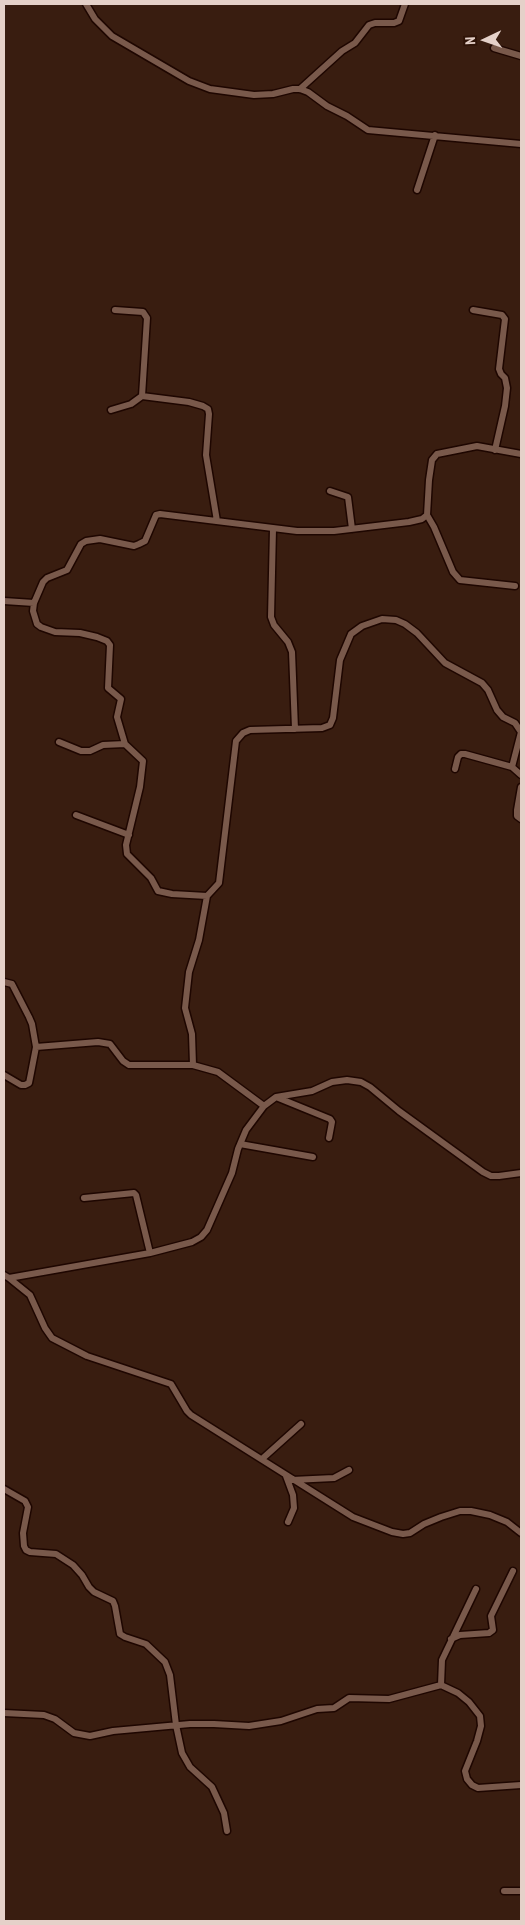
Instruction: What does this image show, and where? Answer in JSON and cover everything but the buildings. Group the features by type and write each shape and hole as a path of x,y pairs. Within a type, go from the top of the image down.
{"street":[{"path":"86,4 95,19 112,36 200,86 223,92 254,95 300,89 308,92 327,106 341,112 368,130 521,144"},
{"path":"300,89 342,50 355,43 369,25 399,21 405,4"},
{"path":"494,48 521,56"},
{"path":"418,190 435,135"},
{"path":"115,310 143,312 147,318 142,396"},
{"path":"473,310 502,315 505,319 499,369 505,378 507,388 495,450"},
{"path":"111,410 131,404 142,396 189,402 208,409 206,454 217,521"},
{"path":"515,586 460,580 453,572 427,515 429,480 434,456 437,454 477,446 521,454"},
{"path":"330,491 348,497 352,529"},
{"path":"207,896 172,894 158,891 151,878 127,854 126,845 140,787 144,761 124,744 117,717 121,700 108,688 110,645 97,637 80,633 54,632 41,627 32,611 43,582 47,578 67,570 81,544 86,541 100,539 134,546 140,544 145,540 153,518 160,514 297,531 352,529 409,522 427,515"},
{"path":"273,529 271,618 274,625 288,642 292,652 295,729"},
{"path":"4,601 34,603"},
{"path":"194,1065 192,1034 185,1011 189,972 199,940 207,896 219,883 236,742 243,733 250,730 322,728 330,725 333,718 340,660 351,634 362,626 382,619 396,620 417,633 445,663 482,683 488,690 497,710 503,717 515,723 519,728 521,737 512,767"},
{"path":"60,742 81,751 90,751 103,745 124,744"},
{"path":"455,769 458,757 461,754 465,754 512,767 521,775"},
{"path":"521,787 517,810 517,816 521,819"},
{"path":"76,815 128,835"},
{"path":"4,982 12,984 29,1016 36,1047 27,1084 21,1086 4,1075"},
{"path":"36,1047 98,1042 110,1044 123,1061 129,1065 194,1065 222,1074 264,1106"},
{"path":"7,1276 150,1252 192,1242 201,1237 207,1230 232,1174 246,1130 264,1106 276,1097 312,1091 332,1082 348,1080 361,1082 491,1176 521,1173"},
{"path":"276,1097 330,1119 332,1122 329,1138"},
{"path":"240,1144 313,1157"},
{"path":"84,1198 134,1193 150,1252"},
{"path":"7,1276 30,1295 45,1328 52,1338 87,1356 170,1384 191,1415 353,1517 392,1532 403,1534 410,1533 424,1524 460,1510 490,1515 507,1522 521,1533"},
{"path":"262,1459 300,1424"},
{"path":"292,1480 334,1478 349,1470"},
{"path":"286,1475 291,1488 294,1508 288,1522"},
{"path":"4,1489 25,1501 28,1507 23,1533 26,1550 56,1554 73,1565 82,1574 89,1588 112,1601 115,1606 120,1634 146,1644 165,1662 170,1675 176,1725 182,1753 190,1768 212,1787 224,1813 227,1831"},
{"path":"451,1639 460,1635 489,1633 493,1630 490,1616 513,1571"},
{"path":"441,1685 442,1660 476,1589"},
{"path":"4,1713 44,1715 74,1732 90,1736 113,1731 176,1725 214,1724 249,1726 281,1721 317,1709 334,1708 349,1698 390,1699 441,1685 458,1693 469,1702 480,1716 481,1726 477,1741 465,1771 467,1779 478,1788 521,1785"},
{"path":"504,1891 521,1891"}]}
